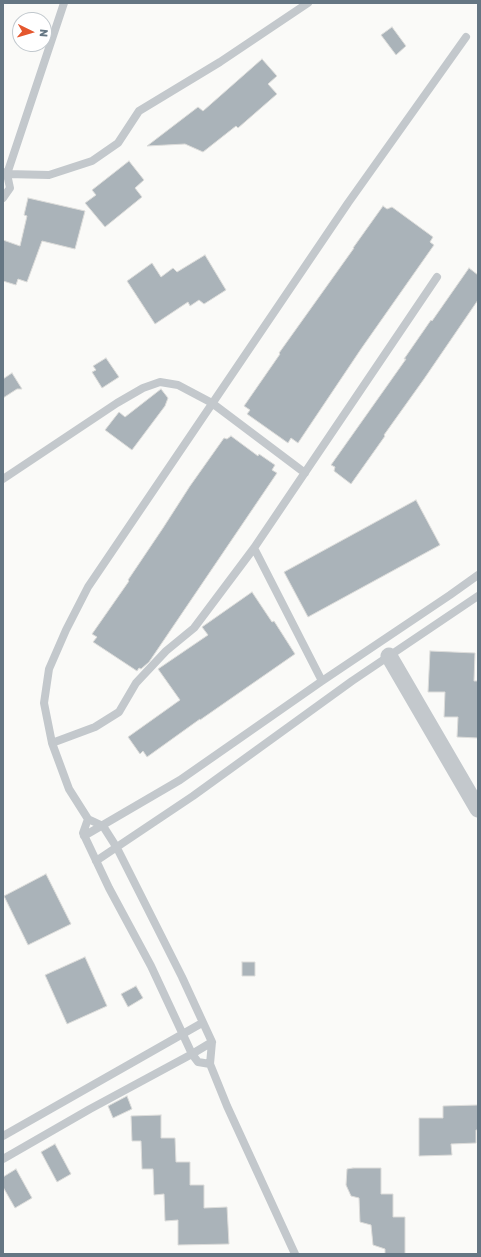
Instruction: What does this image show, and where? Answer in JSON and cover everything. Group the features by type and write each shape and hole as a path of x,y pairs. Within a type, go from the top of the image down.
{"street":[{"path":"389,656 478,809"}],"lane":[{"path":"3,198 10,188 5,173 64,3"},
{"path":"5,173 49,175 92,161 118,143 139,111 220,62 308,3"},
{"path":"295,1254 227,1106 210,1064 212,1042 182,977 117,848 102,826 88,819 69,789 52,743 44,703 49,669 66,630 88,587 348,203 466,36"},
{"path":"52,743 95,727 119,712 136,683 166,651 194,628 254,548 437,277"},
{"path":"3,479 117,403 142,388 160,382 178,385 212,403 305,473"},
{"path":"254,548 322,681"},
{"path":"84,836 180,780 478,575"},
{"path":"96,861 194,796 352,681 478,596"},
{"path":"88,819 83,833 109,888 151,966 192,1054 198,1062 210,1064"},
{"path":"3,1136 202,1023"},
{"path":"3,1159 212,1042"}],"building":[{"path":"392,27 406,46 396,55 381,35"},
{"path":"262,59 277,76 268,84 277,94 238,128 236,126 203,152 185,144 147,146 198,107 203,111"},
{"path":"129,161 144,180 135,188 142,197 105,227 85,203 96,195 92,190"},
{"path":"28,198 85,211 75,249 42,241 27,282 18,279 16,285 3,281 3,240 20,246 27,216 24,215"},
{"path":"383,206 387,209 392,207 433,237 430,242 434,245 361,349 298,443 291,438 288,443 247,414 250,410 244,406 280,354 279,353"},
{"path":"205,255 226,290 204,304 199,300 190,306 188,302 155,324 127,281 152,263 161,277 173,268 177,272"},
{"path":"469,268 478,275 478,300 351,484 334,471 335,467 331,465 406,359 404,359 431,320 432,321"},
{"path":"106,358 119,377 102,388 92,372 96,370 93,366"},
{"path":"12,373 22,389 17,389 3,398 3,379"},
{"path":"161,389 168,398 165,406 132,450 105,430 119,412 125,417"},
{"path":"231,436 258,456 259,454 275,465 272,470 277,473 149,662 137,671 93,642 97,637 92,634 129,581 128,580 190,486 224,438 227,439"},
{"path":"416,500 440,545 308,617 284,572"},
{"path":"252,592 272,622 274,621 295,654 147,757 143,751 140,754 128,737 180,700 158,669 208,635 202,627"},
{"path":"430,651 475,653 474,681 478,681 478,738 457,737 458,717 444,717 445,692 428,692"},
{"path":"46,874 71,924 28,945 4,896"},
{"path":"85,957 107,1006 67,1024 45,975"},
{"path":"242,962 255,962 255,976 242,976"},
{"path":"136,986 143,998 128,1007 121,994"},
{"path":"127,1096 132,1109 113,1118 108,1106"},
{"path":"478,1105 478,1130 476,1130 476,1143 451,1144 452,1155 419,1156 419,1118 443,1118 443,1106"},
{"path":"161,1115 161,1138 175,1138 176,1162 190,1162 190,1185 204,1185 204,1208 227,1207 229,1244 178,1245 178,1220 165,1221 164,1194 154,1195 153,1169 142,1169 141,1141 132,1141 131,1116"},
{"path":"55,1144 71,1174 57,1182 41,1152"},
{"path":"381,1168 381,1194 393,1194 393,1217 405,1217 405,1254 385,1254 385,1249 373,1245 371,1225 360,1222 359,1198 351,1196 346,1185 347,1169"},
{"path":"16,1169 32,1198 15,1208 3,1187 3,1177"}]}
